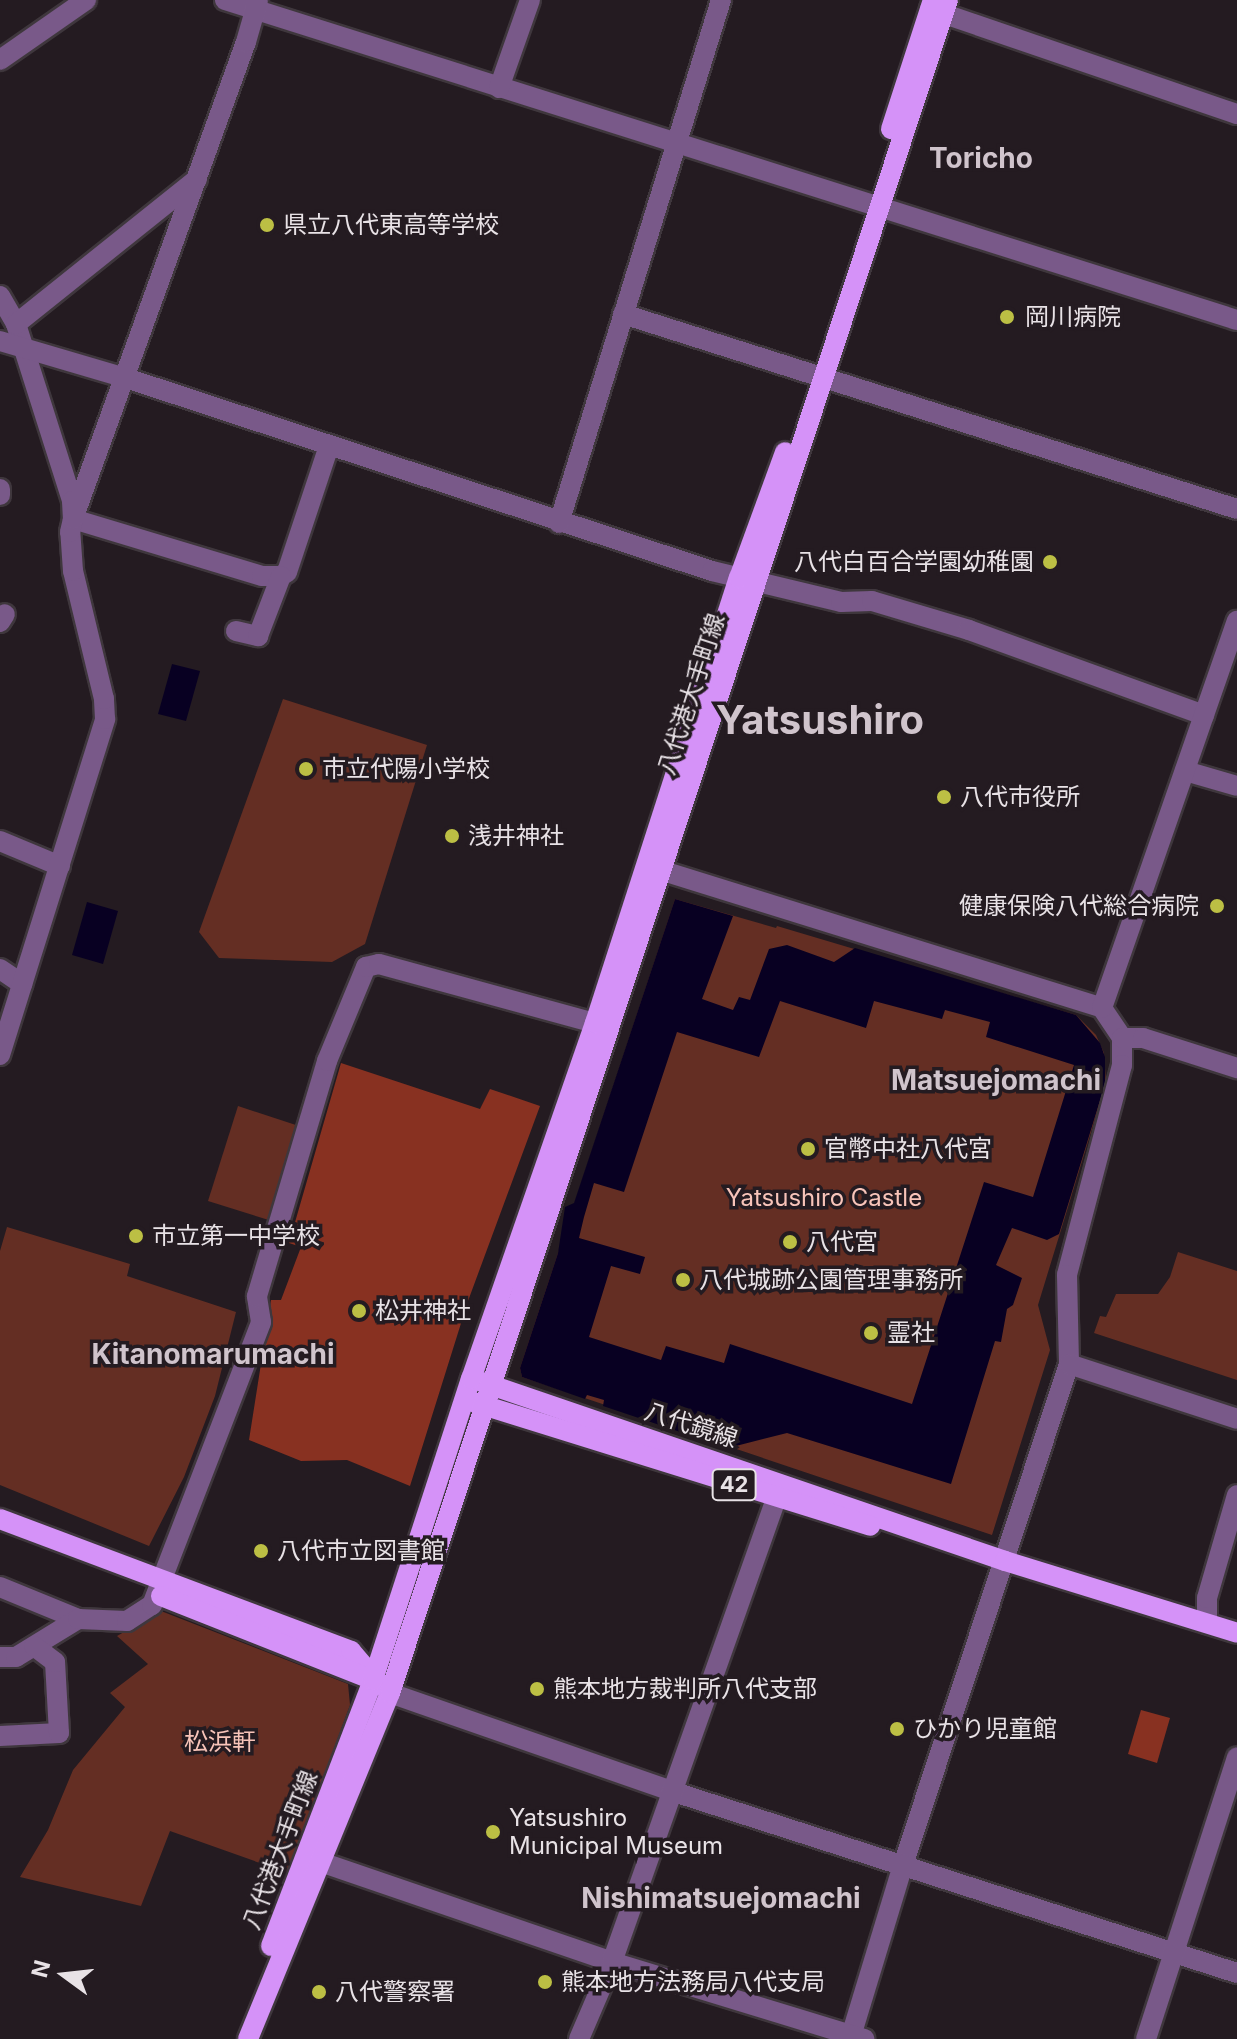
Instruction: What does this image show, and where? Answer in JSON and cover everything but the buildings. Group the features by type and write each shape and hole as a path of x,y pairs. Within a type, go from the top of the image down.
{"main road":[{"name":"八代港大手町線","path":"489,1396 747,580 819,378 939,6"},
{"name":"八代港大手町線","path":"468,1389 595,1023 654,868"},
{"name":"八代鏡線","path":"468,1389 1237,1633"},
{"path":"373,1680 468,1389"},
{"name":"八代鏡線","path":"489,1396 776,1498 979,1559 1005,1561"},
{"path":"0,1519 373,1680 390,1693 489,1396"},
{"path":"0,1533 158,1588"},
{"name":"八代港大手町線","path":"248,2039 373,1680"},
{"name":"八代港大手町線","path":"235,2039 312,1861 390,1693"}],"street":[{"path":"0,60 86,0"},
{"path":"225,0 257,5 499,88 1237,320"},
{"path":"499,88 530,0"},
{"path":"559,523 721,0"},
{"path":"2,1042 105,719 104,699 73,571 70,532 73,519 257,5"},
{"path":"939,6 1237,114"},
{"path":"10,342 197,179"},
{"path":"0,296 10,342 72,501 73,519"},
{"path":"623,314 1237,509"},
{"path":"10,342 559,523 747,580 841,602 872,601 969,630 1204,715"},
{"path":"73,519 262,576 281,576 287,572 329,446"},
{"path":"236,631 258,636 281,576"},
{"path":"1102,1008 1237,621"},
{"path":"1185,771 1237,786"},
{"path":"0,841 60,866"},
{"path":"312,1861 612,1962 855,2038 903,1865 1069,1364 1067,1275 1122,1065 1122,1038 1102,1008 654,868"},
{"path":"0,1587 78,1619 127,1621 152,1605 261,1322 257,1296 327,1061 366,967 379,964 595,1023"},
{"path":"0,969 22,984"},
{"path":"1122,1038 1143,1038 1237,1068"},
{"path":"1069,1364 1237,1419"},
{"path":"1207,1623 1207,1598 1237,1495"},
{"path":"579,2039 612,1962 776,1498"},
{"path":"0,1657 16,1657 78,1619"},
{"path":"0,1736 59,1733 55,1662 34,1646"},
{"path":"390,1693 671,1791 1237,1973"},
{"path":"1146,2039 1237,1757"}],"green space":[{"path":"283,699 427,745 365,944 332,962 219,958 199,932"},
{"name":"Yatsushiro Castle","path":"675,899 777,926 1076,1015 1096,1035 1104,1053 1106,1083 1038,1305 1050,1350 992,1535 522,1377 520,1368"},
{"path":"238,1106 302,1127 272,1221 208,1201"},
{"path":"7,1227 130,1264 127,1276 236,1312 215,1396 184,1477 149,1546 0,1485 0,1251"},
{"path":"1178,1252 1237,1271 1237,1380 1094,1333 1100,1316 1106,1317 1116,1294 1158,1294 1170,1277"},
{"name":"松浜軒","path":"161,1611 348,1684 350,1705 288,1873 170,1831 141,1906 20,1877 48,1830 73,1770 125,1707 110,1693 148,1664 117,1636"}],"shaded area":[{"path":"172,664 200,671 186,721 158,714"},
{"path":"675,899 733,916 702,999 733,1010 739,997 750,1000 769,949 787,945 834,962 855,948 1076,1015 1100,1043 1105,1057 1105,1084 1059,1234 1047,1240 1012,1228 996,1265 1022,1278 1013,1305 1007,1309 1001,1342 995,1341 951,1484 787,1433 728,1448 603,1406 604,1400 587,1395 585,1399 522,1377 520,1368 558,1253 565,1207 574,1203","holes":["780,1001 866,1028 874,1001 942,1019 945,1010 990,1022 986,1037 1074,1065 1033,1197 984,1182 912,1404 730,1344 724,1363 666,1346 661,1360 589,1337 611,1266 640,1274 645,1257 579,1238 584,1217 594,1183 624,1192 677,1032 759,1057"]},
{"path":"87,902 118,911 103,964 72,955"},
{"path":"341,1063 480,1109 490,1089 540,1106 468,1301 410,1486 347,1460 301,1461 249,1440 271,1300 281,1300 301,1247 289,1243"},
{"path":"1141,1710 1170,1718 1157,1763 1128,1754"}],"place":[{"name":"県立八代東高等学校","path":"267,225"},
{"name":"岡川病院","path":"1007,317"},
{"name":"八代白百合学園幼稚園","path":"1050,562"},
{"name":"市立代陽小学校","path":"306,769"},
{"name":"八代市役所","path":"944,797"},
{"name":"浅井神社","path":"452,836"},
{"name":"健康保険八代総合病院","path":"1217,906"},
{"name":"官幣中社八代宮","path":"808,1149"},
{"name":"市立第一中学校","path":"136,1236"},
{"name":"八代宮","path":"790,1242"},
{"name":"八代城跡公園管理事務所","path":"683,1280"},
{"name":"松井神社","path":"359,1311"},
{"name":"霊社","path":"871,1333"},
{"name":"八代市立図書館","path":"261,1551"},
{"name":"熊本地方裁判所八代支部","path":"537,1689"},
{"name":"ひかり児童館","path":"897,1729"},
{"name":"Yatsushiro Municipal Museum","path":"493,1832"},
{"name":"熊本地方法務局八代支局","path":"545,1982"},
{"name":"八代警察署","path":"319,1992"}],"district":[{"name":"Toricho","path":"981,158"},
{"name":"Yatsushiro","path":"820,720"},
{"name":"Matsuejomachi","path":"996,1080"},
{"name":"Kitanomarumachi","path":"213,1354"},
{"name":"Nishimatsuejomachi","path":"721,1898"}]}
